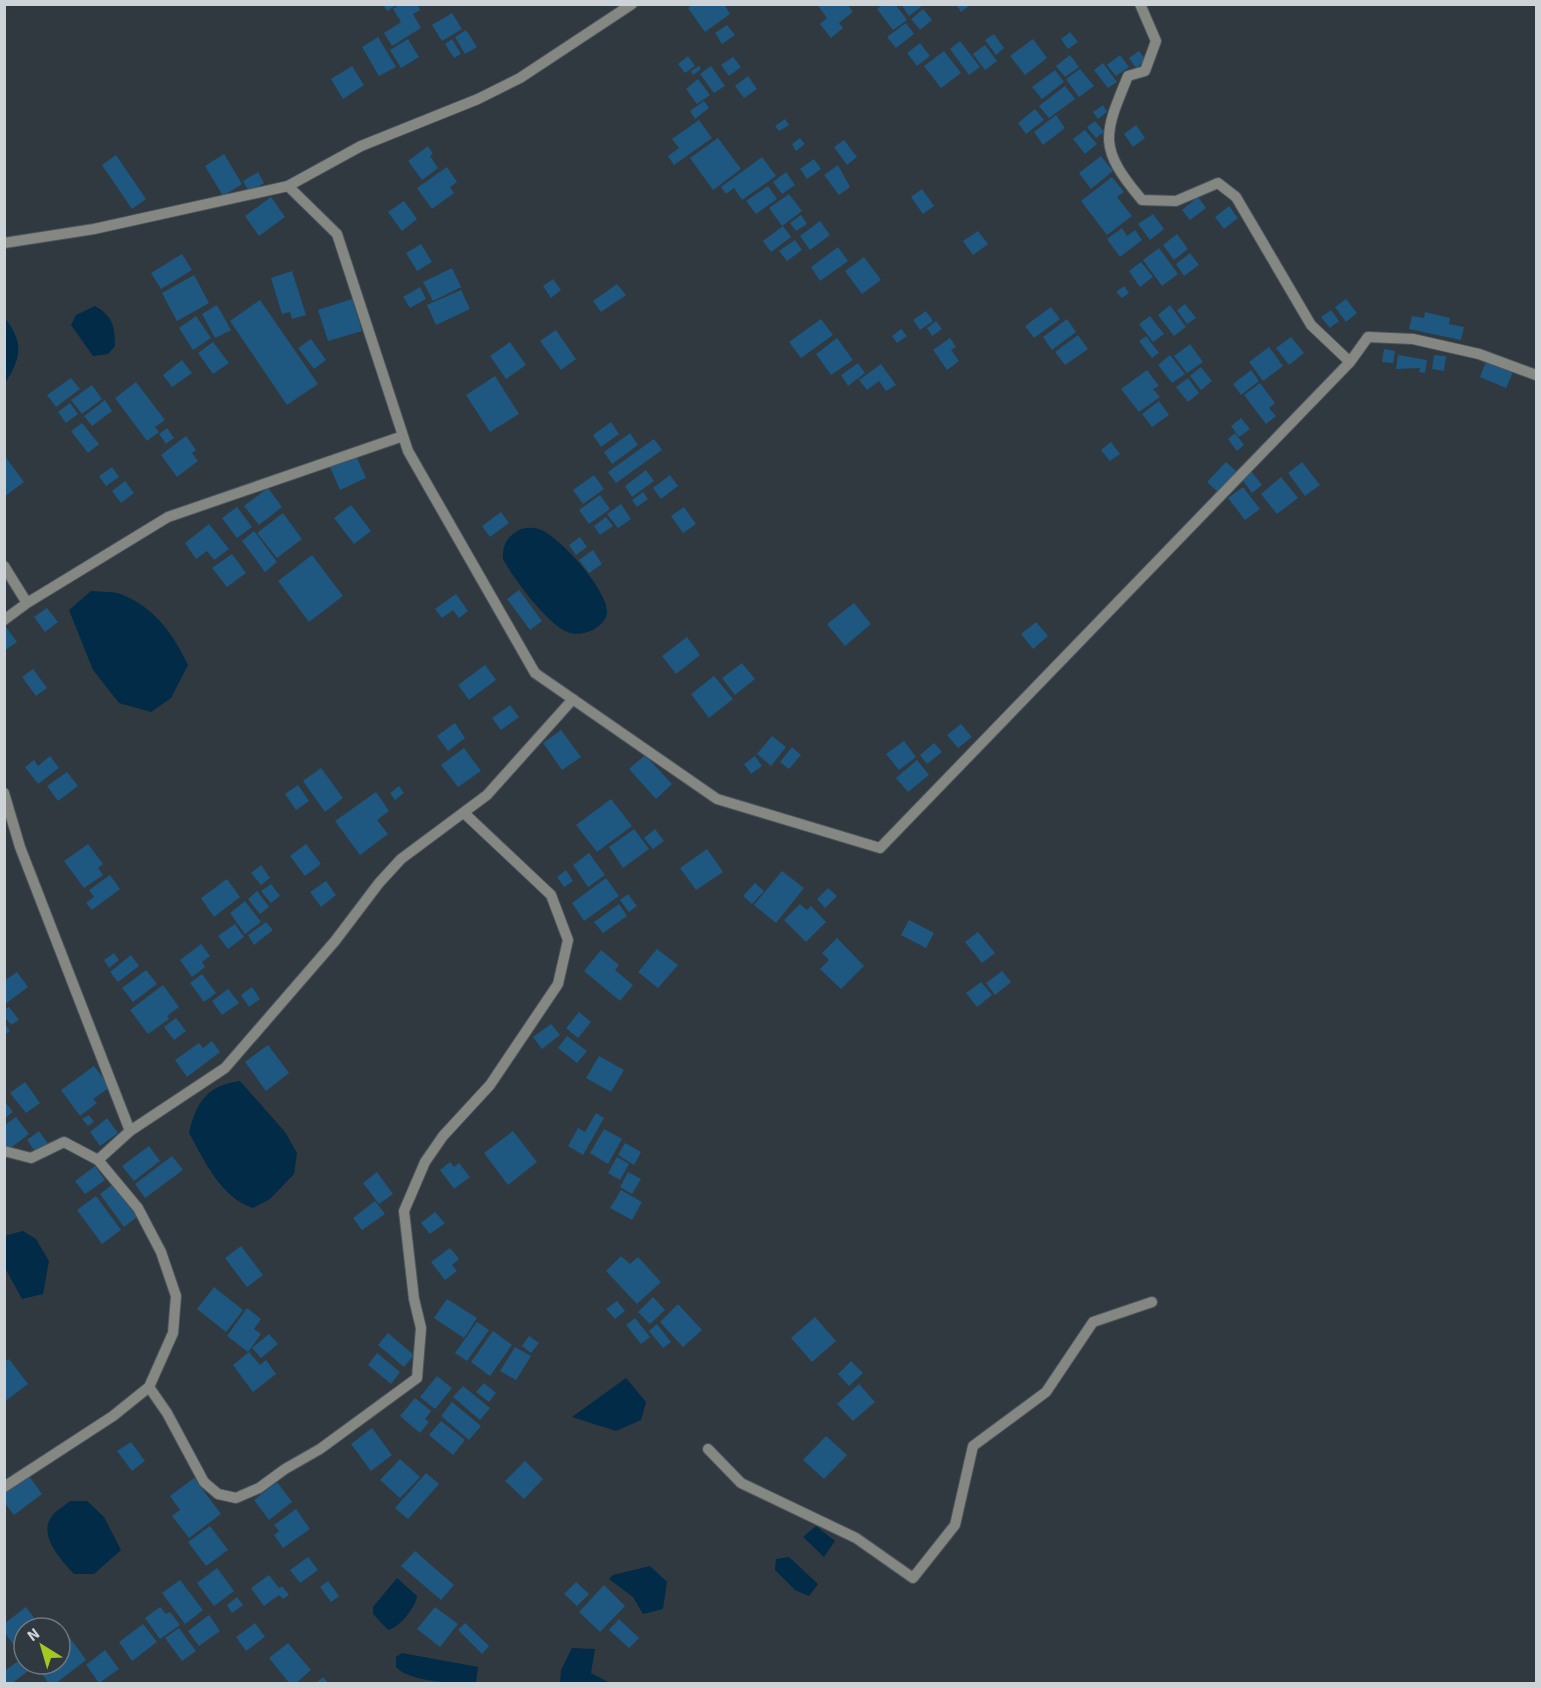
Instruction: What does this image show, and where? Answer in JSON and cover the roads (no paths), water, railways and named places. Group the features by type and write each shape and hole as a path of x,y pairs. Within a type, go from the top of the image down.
{"street":[{"path":"4,243 94,230 288,186 361,146 478,99 520,78 632,4"},
{"path":"1140,4 1156,41 1145,71 1128,76 1108,123 1108,152 1126,181 1142,200 1176,201 1218,183 1236,197 1311,326 1350,362"},
{"path":"288,186 338,234 408,451 535,673 717,799 880,848 1350,362 1368,337 1413,339 1479,354 1536,375"},
{"path":"4,620 27,603 168,517 403,436"},
{"path":"4,566 27,603"},
{"path":"98,1160 130,1131 225,1068 335,942 379,882 401,859 486,795 573,699"},
{"path":"4,793 20,848 130,1131"},
{"path":"149,1387 167,1413 204,1482 218,1494 236,1498 259,1488 285,1469 320,1449 417,1378 421,1328 414,1299 404,1211 431,1154 443,1136 490,1086 558,984 568,940 551,895 464,813"},
{"path":"4,1151 31,1158 64,1142 98,1160 138,1208 161,1252 176,1296 172,1333 149,1387 113,1416 4,1487"},
{"path":"708,1449 741,1483 856,1538 913,1578 955,1525 973,1446 1046,1392 1093,1322 1152,1302"}],"water":[{"path":"95,306 106,314 112,323 115,346 108,354 93,356 71,325 76,315"},
{"path":"4,317 18,342 15,365 5,383"},
{"path":"537,528 548,534 570,553 592,579 605,603 607,613 604,621 598,627 579,634 562,629 552,622 523,589 503,559 507,541 521,529"},
{"path":"91,591 120,594 145,607 170,633 188,665 171,698 151,712 119,703 93,670 69,610"},
{"path":"240,1081 285,1132 297,1153 294,1174 270,1199 253,1208 241,1203 222,1187 189,1133 195,1112 205,1097 220,1086"},
{"path":"23,1231 36,1239 49,1261 43,1294 22,1299 5,1268 4,1236"},
{"path":"626,1378 646,1402 641,1420 616,1431 572,1417"},
{"path":"70,1501 87,1501 104,1517 121,1550 94,1574 74,1574 58,1555 49,1539 48,1523 56,1512"},
{"path":"816,1526 835,1541 824,1557 803,1537"},
{"path":"789,1557 818,1584 809,1596 795,1590 775,1570 776,1559"},
{"path":"650,1566 667,1582 663,1609 643,1614 633,1597 609,1579 613,1575"},
{"path":"397,1578 417,1596 414,1606 406,1616 388,1630 373,1614 373,1607"},
{"path":"572,1648 595,1649 591,1673 610,1683 560,1683 561,1670"},
{"path":"402,1653 478,1667 476,1683 446,1682 411,1676 396,1667 396,1657"}]}
